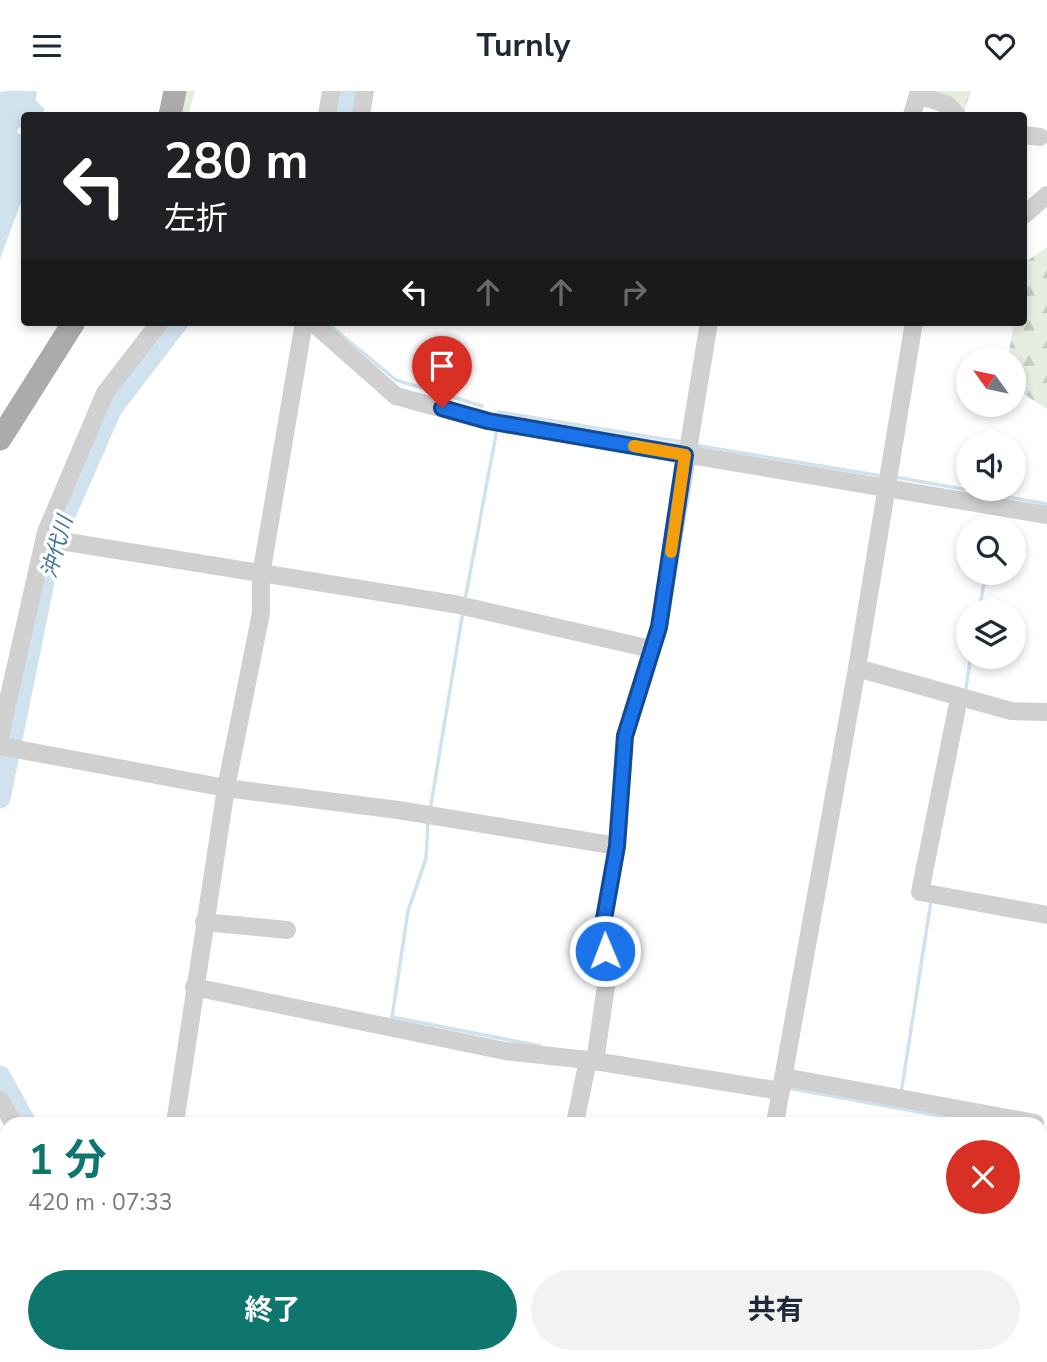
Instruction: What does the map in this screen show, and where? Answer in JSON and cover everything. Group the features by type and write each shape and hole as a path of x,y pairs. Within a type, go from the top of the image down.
{"main road":[{"path":"171,112 175,91"},
{"path":"0,439 71,326"}],"street":[{"path":"328,112 331,91"},
{"path":"362,112 365,91"},
{"path":"913,112 919,93 948,105 954,112"},
{"path":"1027,212 1047,195"},
{"path":"0,736 46,532 104,393 157,326"},
{"path":"176,1117 226,788 261,613 261,575 303,326"},
{"path":"317,326 396,396 488,421 1047,515"},
{"path":"577,1117 592,1061 608,971 602,930 617,846 625,736 659,627 685,455 708,326"},
{"path":"776,1117 857,668 913,326"},
{"path":"46,532 67,542 454,604 651,649"},
{"path":"857,668 1011,711 1047,712"},
{"path":"959,698 920,893 1047,915"},
{"path":"0,746 226,788 398,810 617,846"},
{"path":"204,922 287,930"},
{"path":"194,987 505,1051 783,1084 996,1117"},
{"path":"0,1100 10,1117"}],"green space":[{"path":"182,91 195,91 189,112 178,112"},
{"path":"923,91 971,91 964,111"},
{"path":"1047,247 1047,409 1026,395 1026,347 1010,347 1013,326 1027,326 1027,261"}],"water":[{"path":"37,91 36,101 44,108 43,112 21,112 21,128 0,124 0,92"},
{"path":"0,129 21,134 21,202 0,259"}],"waterway":[{"path":"0,162 15,91"},
{"name":"沖代川","path":"345,112 349,91"},
{"name":"沖代川","path":"0,798 47,567 58,531 112,408 175,326"},
{"path":"331,326 396,380 482,406"},
{"path":"499,412 682,442"},
{"path":"465,600 497,429"},
{"path":"694,445 882,476"},
{"path":"895,477 1047,504"},
{"path":"981,599 984,585"},
{"path":"430,811 463,611"},
{"path":"965,694 969,669"},
{"path":"428,822 426,858 408,911 392,1017 540,1046"},
{"path":"901,1094 931,901"},
{"name":"沖代川","path":"0,1076 23,1117"},
{"path":"788,1088 946,1117"}],"slow traffic":[{"path":"634,446 685,455 671,552"}],"route":[{"path":"442,408 488,421 685,455 659,627 625,736 617,846 602,930 605,951"}]}
